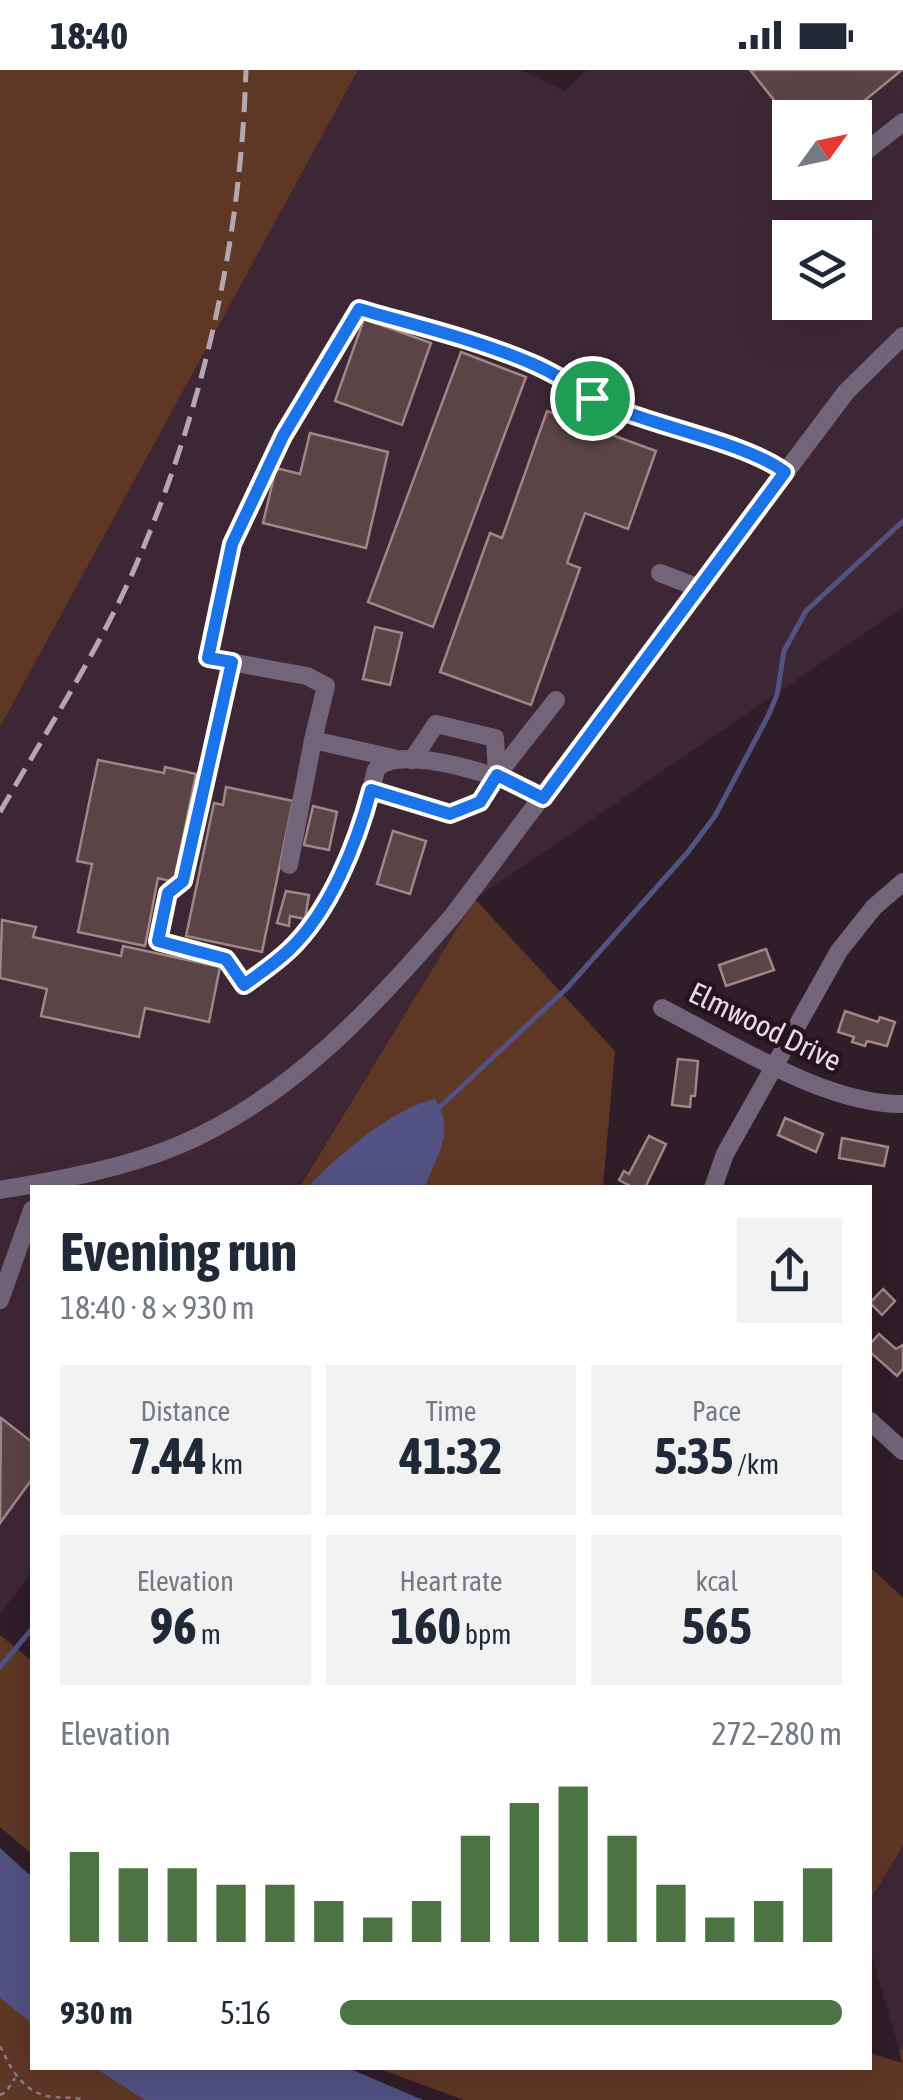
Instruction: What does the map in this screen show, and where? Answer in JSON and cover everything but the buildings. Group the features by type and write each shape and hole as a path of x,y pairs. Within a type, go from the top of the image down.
{"street":[{"path":"872,146 903,122"},
{"path":"289,865 326,686 307,676 208,658 232,544 283,436 359,309 536,365 592,398 752,454 785,472"},
{"path":"41,1185 176,1146 236,1116 279,1088 330,1044 454,914 846,392 903,336"},
{"path":"660,572 700,588"},
{"path":"232,662 183,881 168,893 158,941 226,959 244,985 292,948 324,902 355,845 382,761 402,758 436,724 495,738 497,775"},
{"path":"371,790 450,814 480,802 556,700"},
{"path":"313,740 497,775 543,798"},
{"path":"714,1185 724,1154 839,952 874,907 903,882"},
{"name":"Elmwood Drive","path":"662,1008 828,1091 878,1104 903,1104"},
{"path":"0,1190 30,1186"},
{"path":"0,1300 30,1216"},
{"path":"872,1424 903,1451"}],"path":[{"path":"0,2046 16,2077 44,2095 85,2100"},
{"path":"0,2094 16,2077"}],"shaded area":[{"path":"0,70 358,70 0,727"},
{"path":"358,70 521,70 564,91 587,70 903,70 903,607 475,899 300,1185 30,1185 30,1574 0,1614 0,727"},
{"path":"475,899 615,1051 603,1185 301,1185"},
{"path":"872,1569 903,1598 903,1846 872,1897"},
{"path":"0,1635 30,1659 30,1852 0,1827"},
{"path":"903,1846 903,2050 899,2049 872,1957 872,1897"},
{"path":"0,1971 30,1997 30,2070 123,2070 162,2100 0,2100"},
{"path":"899,2049 903,2050 903,2100 464,2100 382,2070 872,2070 872,2054 902,2063"}],"water":[{"path":"435,1099 444,1122 439,1153 426,1185 310,1185 350,1148 419,1104"},
{"path":"0,1848 30,1875 30,2021 0,1998"},
{"path":"98,2070 353,2070 423,2100 145,2100"}],"waterway":[{"path":"440,1107 567,988 688,852 715,816 768,716 777,695 784,651 806,611 903,521"},
{"path":"0,1667 30,1631"}],"railway":[{"path":"0,812 111,618 142,551 185,435 228,255 237,194 246,70"}],"route":[{"path":"359,309 536,365 592,398 752,454 785,472 543,798 528,787 497,775 480,802 450,814 371,790 355,845 324,902 292,948 244,985 226,959 158,941 168,893 183,881 232,662 208,658 232,544 283,436 359,309"}]}
